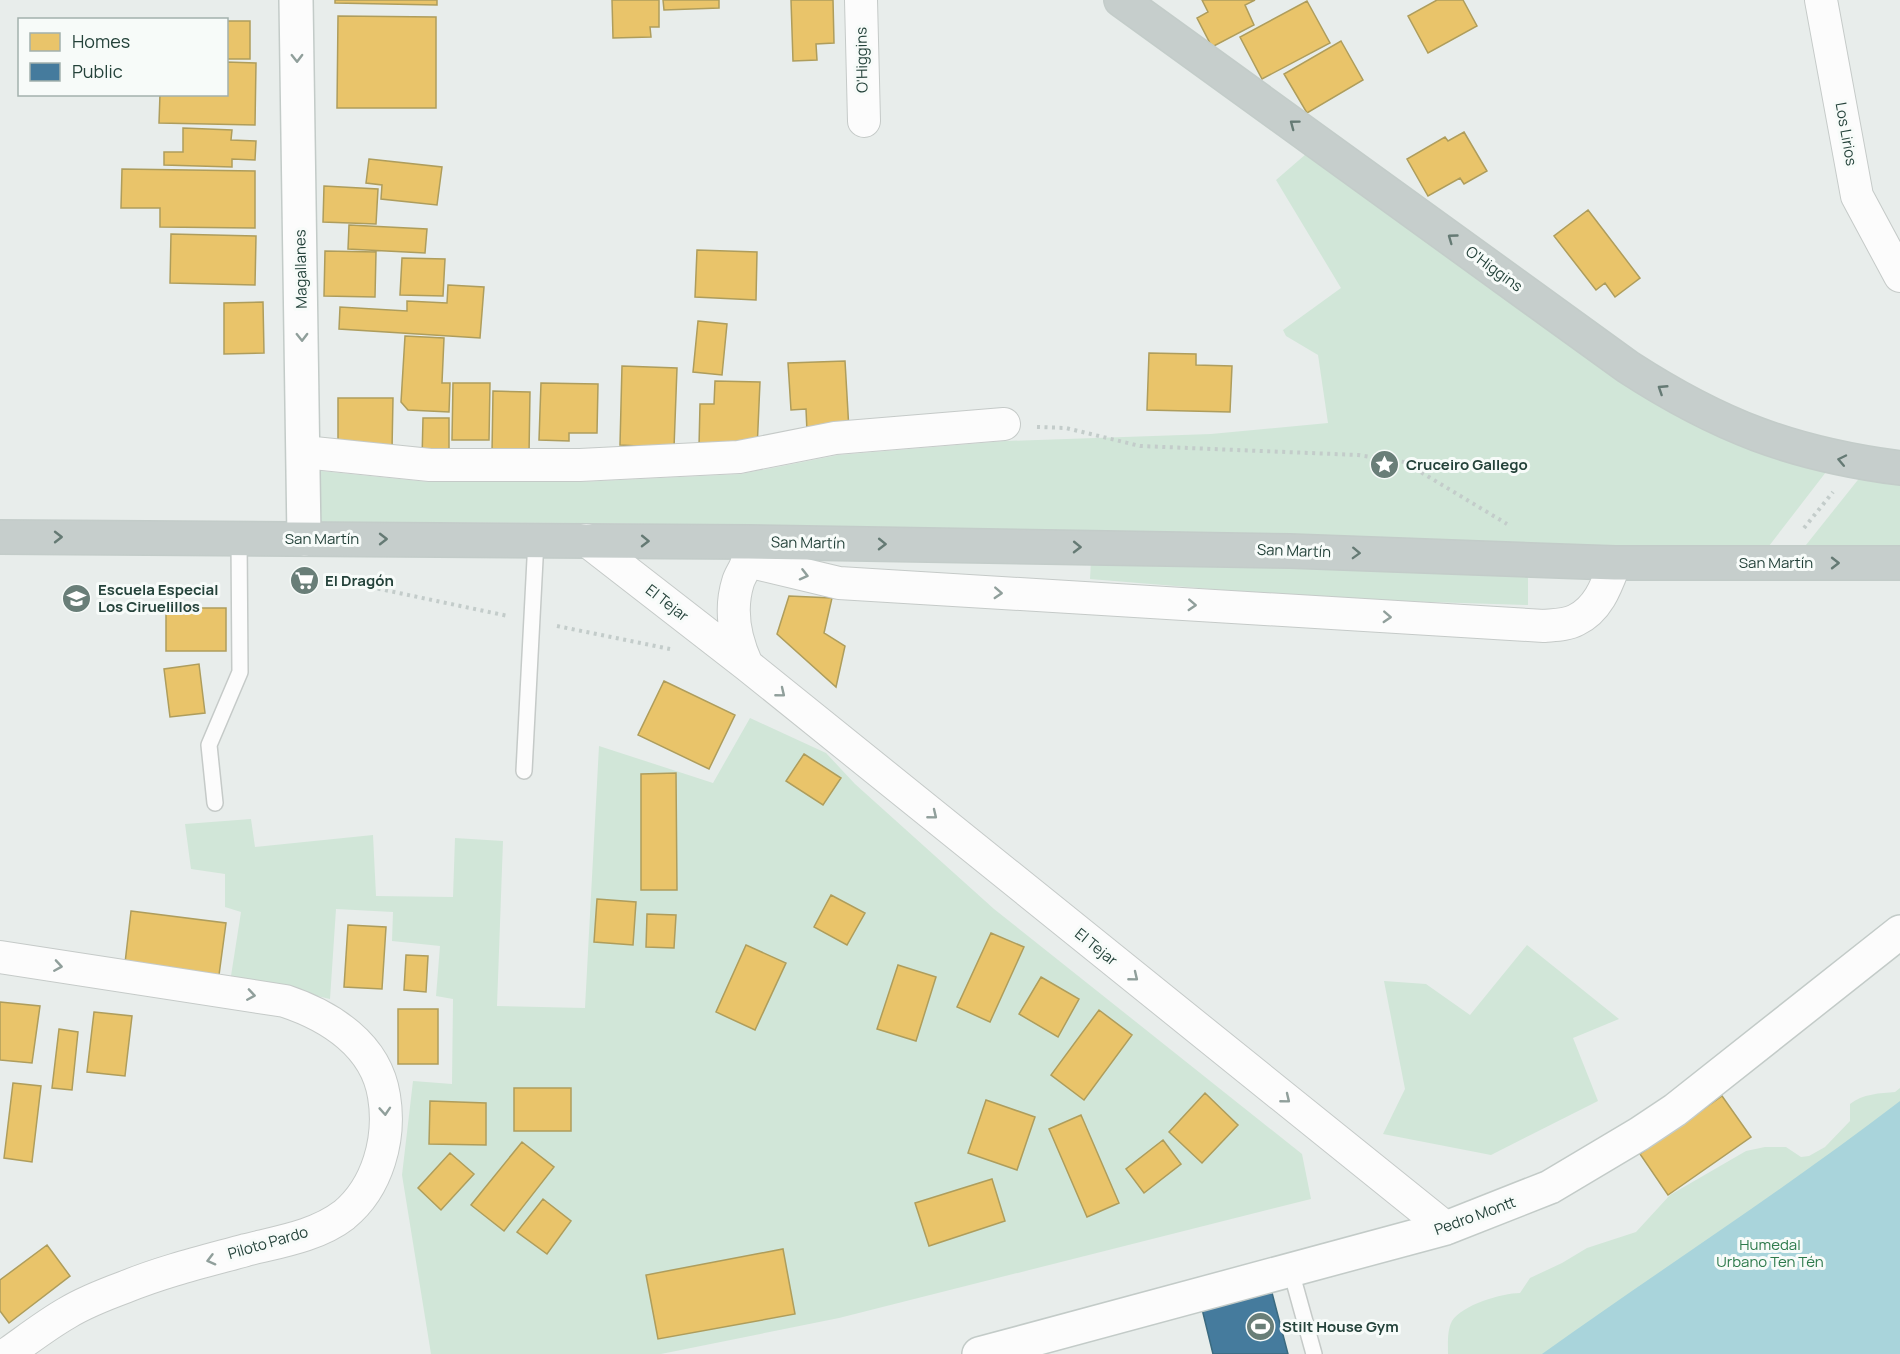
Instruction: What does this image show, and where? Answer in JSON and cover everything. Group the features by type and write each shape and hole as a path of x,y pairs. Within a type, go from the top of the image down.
{"highway":[{"name":"O'Higgins","path":"1121,0 1628,367 1670,394 1713,417 1759,437 1807,452 1855,463 1900,468"},
{"name":"San Martín","path":"0,537 586,540 747,551 1290,551 1615,563 1900,563"}],"main road":[{"name":"Magallanes","path":"296,0 304,539"},
{"name":"Pedro Montt","path":"979,1354 1446,1228 1550,1187 1639,1134 1710,1084 1900,932"}],"street":[{"name":"O'Higgins","path":"861,0 864,121"},
{"name":"Los Lirios","path":"1821,0 1857,196 1897,260"},
{"path":"304,452 430,465 591,465 739,457 835,438 1004,424"},
{"name":"El Tejar","path":"586,540 747,665 1446,1228"},
{"name":"El Tejar","path":"747,551 734,605 734,626 738,646 747,665"},
{"name":"San Martín","path":"747,551 839,584 1544,626 1575,622 1588,613 1603,594 1615,563"},
{"name":"Piloto Pardo","path":"0,957 285,1001 311,1010 337,1026 360,1045 377,1068 384,1096 386,1125 381,1156 370,1185 360,1200 342,1216 294,1238 202,1262 125,1286 67,1312 7,1354"}],"lane":[{"path":"216,803 210,745 240,672 238,538"},
{"path":"524,771 536,540"},
{"path":"1291,1271 1314,1354"}],"path":[{"path":"1004,424 1066,428 1140,446 1358,454 1404,462 1503,522 1514,526"},
{"path":"1802,531 1855,463"},
{"path":"334,575 356,584 679,651"}],"green space":[{"path":"1306,154 1619,381 1648,399 1678,417 1715,434 1762,452 1826,472 1769,546 1616,546 1291,534 586,523 321,522 321,471 429,482 580,482 741,474 838,455 1005,441 1211,434 1328,423 1318,355 1286,336 1283,330 1341,288 1276,180"},
{"path":"1861,476 1900,480 1900,551 1802,550"},
{"path":"1091,561 1528,572 1528,605 1333,599 1090,579"},
{"path":"750,718 826,753 855,784 994,909 1302,1154 1311,1199 839,1318 661,1354 431,1354 402,1175 413,1081 452,1084 453,999 436,996 440,946 392,941 393,912 336,909 330,999 231,976 241,912 225,907 225,874 191,869 185,824 251,819 255,847 373,835 376,896 453,897 455,838 503,841 497,1006 585,1008 599,746 713,783"},
{"path":"1527,945 1619,1019 1573,1038 1598,1101 1491,1155 1383,1134 1405,1089 1384,981 1426,984 1470,1015"},
{"name":"Humedal Urbano Ten Tén","path":"1900,1088 1900,1354 1448,1354 1450,1325 1464,1310 1493,1298 1520,1293 1530,1278 1587,1248 1636,1232 1670,1195 1746,1151 1765,1147 1786,1147 1801,1157 1809,1156 1825,1147 1850,1121 1850,1104 1866,1096 1895,1092"}],"water":[{"name":"Humedal Urbano Ten Tén","path":"1900,1101 1900,1354 1542,1354 1767,1198"}],"building: Homes":[{"path":"335,0 437,0 437,5 335,3"},
{"path":"612,0 659,0 659,27 650,27 651,37 613,38"},
{"path":"663,0 719,0 719,8 664,10"},
{"path":"791,0 833,0 834,43 816,44 817,60 793,61"},
{"path":"1202,0 1255,0 1245,5 1254,25 1212,47 1197,18 1208,12"},
{"path":"1437,0 1463,0 1477,26 1428,53 1408,16"},
{"path":"1307,1 1330,43 1262,79 1240,37"},
{"path":"338,16 436,17 436,108 337,108"},
{"path":"228,21 250,21 250,59 228,59"},
{"path":"1341,41 1363,80 1307,113 1284,74"},
{"path":"228,62 256,63 255,125 159,123 160,96 228,96"},
{"path":"183,128 232,130 231,140 256,141 255,160 232,159 232,167 164,165 164,152 183,152"},
{"path":"1464,132 1487,171 1464,184 1460,178 1428,196 1407,159 1445,137 1448,141"},
{"path":"369,159 442,167 437,205 381,199 382,185 366,183"},
{"path":"122,169 255,171 255,228 160,227 160,208 121,208"},
{"path":"324,186 378,189 376,224 323,222"},
{"path":"1588,210 1640,278 1615,297 1605,283 1596,290 1554,236"},
{"path":"349,225 427,229 425,253 348,249"},
{"path":"171,234 256,236 255,285 170,283"},
{"path":"697,250 757,252 756,300 695,297"},
{"path":"325,251 376,252 375,297 324,296"},
{"path":"402,258 445,259 443,296 400,295"},
{"path":"448,285 484,287 480,338 339,329 340,307 407,311 407,301 447,303"},
{"path":"263,302 264,353 224,354 224,303"},
{"path":"698,321 727,324 722,375 693,372"},
{"path":"405,336 444,338 442,383 450,383 449,412 408,410 401,402"},
{"path":"1149,353 1196,354 1196,365 1232,366 1230,412 1147,410"},
{"path":"845,361 849,430 807,432 806,409 791,410 788,363"},
{"path":"622,366 677,368 674,448 620,445"},
{"path":"715,381 760,382 757,450 699,447 700,404 714,404"},
{"path":"453,383 490,383 489,440 452,440"},
{"path":"541,383 598,384 597,433 569,433 569,441 539,440"},
{"path":"493,391 530,392 529,455 492,454"},
{"path":"338,398 393,398 392,450 338,450"},
{"path":"423,418 449,418 449,461 422,460"},
{"path":"789,596 832,598 824,633 845,646 836,687 777,634"},
{"path":"166,608 226,608 226,651 166,651"},
{"path":"199,664 205,713 170,717 164,669"},
{"path":"664,681 735,715 709,769 638,735"},
{"path":"804,754 841,778 823,805 786,781"},
{"path":"676,773 677,890 641,890 641,774"},
{"path":"831,895 865,913 847,945 814,927"},
{"path":"597,899 636,902 633,945 594,942"},
{"path":"131,911 226,923 219,975 125,963"},
{"path":"647,914 676,915 674,948 646,947"},
{"path":"348,925 386,927 382,989 344,987"},
{"path":"991,933 1024,947 990,1022 957,1007"},
{"path":"746,945 786,963 755,1030 716,1012"},
{"path":"406,955 428,956 426,992 404,990"},
{"path":"898,965 936,977 916,1041 877,1029"},
{"path":"1041,977 1079,999 1058,1037 1019,1014"},
{"path":"0,1002 40,1006 32,1063 0,1060"},
{"path":"398,1009 438,1009 438,1064 398,1064"},
{"path":"1099,1010 1132,1035 1084,1100 1051,1075"},
{"path":"94,1012 132,1016 125,1076 87,1072"},
{"path":"59,1029 78,1032 72,1090 52,1088"},
{"path":"13,1083 41,1086 32,1162 4,1158"},
{"path":"514,1088 571,1088 571,1131 514,1131"},
{"path":"1205,1093 1238,1125 1202,1163 1169,1132"},
{"path":"1722,1096 1751,1137 1668,1195 1640,1154"},
{"path":"986,1100 1035,1117 1017,1170 968,1153"},
{"path":"430,1101 486,1103 486,1145 429,1144"},
{"path":"1081,1115 1119,1203 1087,1217 1049,1129"},
{"path":"1163,1140 1181,1164 1144,1193 1126,1169"},
{"path":"522,1142 554,1167 504,1231 471,1205"},
{"path":"450,1153 474,1174 441,1210 418,1188"},
{"path":"992,1179 1005,1221 929,1246 915,1203"},
{"path":"543,1199 571,1221 547,1254 517,1232"},
{"path":"47,1245 70,1276 9,1323 0,1311 0,1280"},
{"path":"783,1249 795,1314 658,1339 646,1275"}],"building: Public":[{"path":"1271,1289 1288,1354 1213,1354 1202,1309"}],"place":[{"name":"Cruceiro Gallego","path":"1385,465"},
{"name":"El Dragón","path":"304,581"},
{"name":"Escuela Especial Los Ciruelillos","path":"77,599"},
{"name":"Stilt House Gym","path":"1261,1327"}]}
